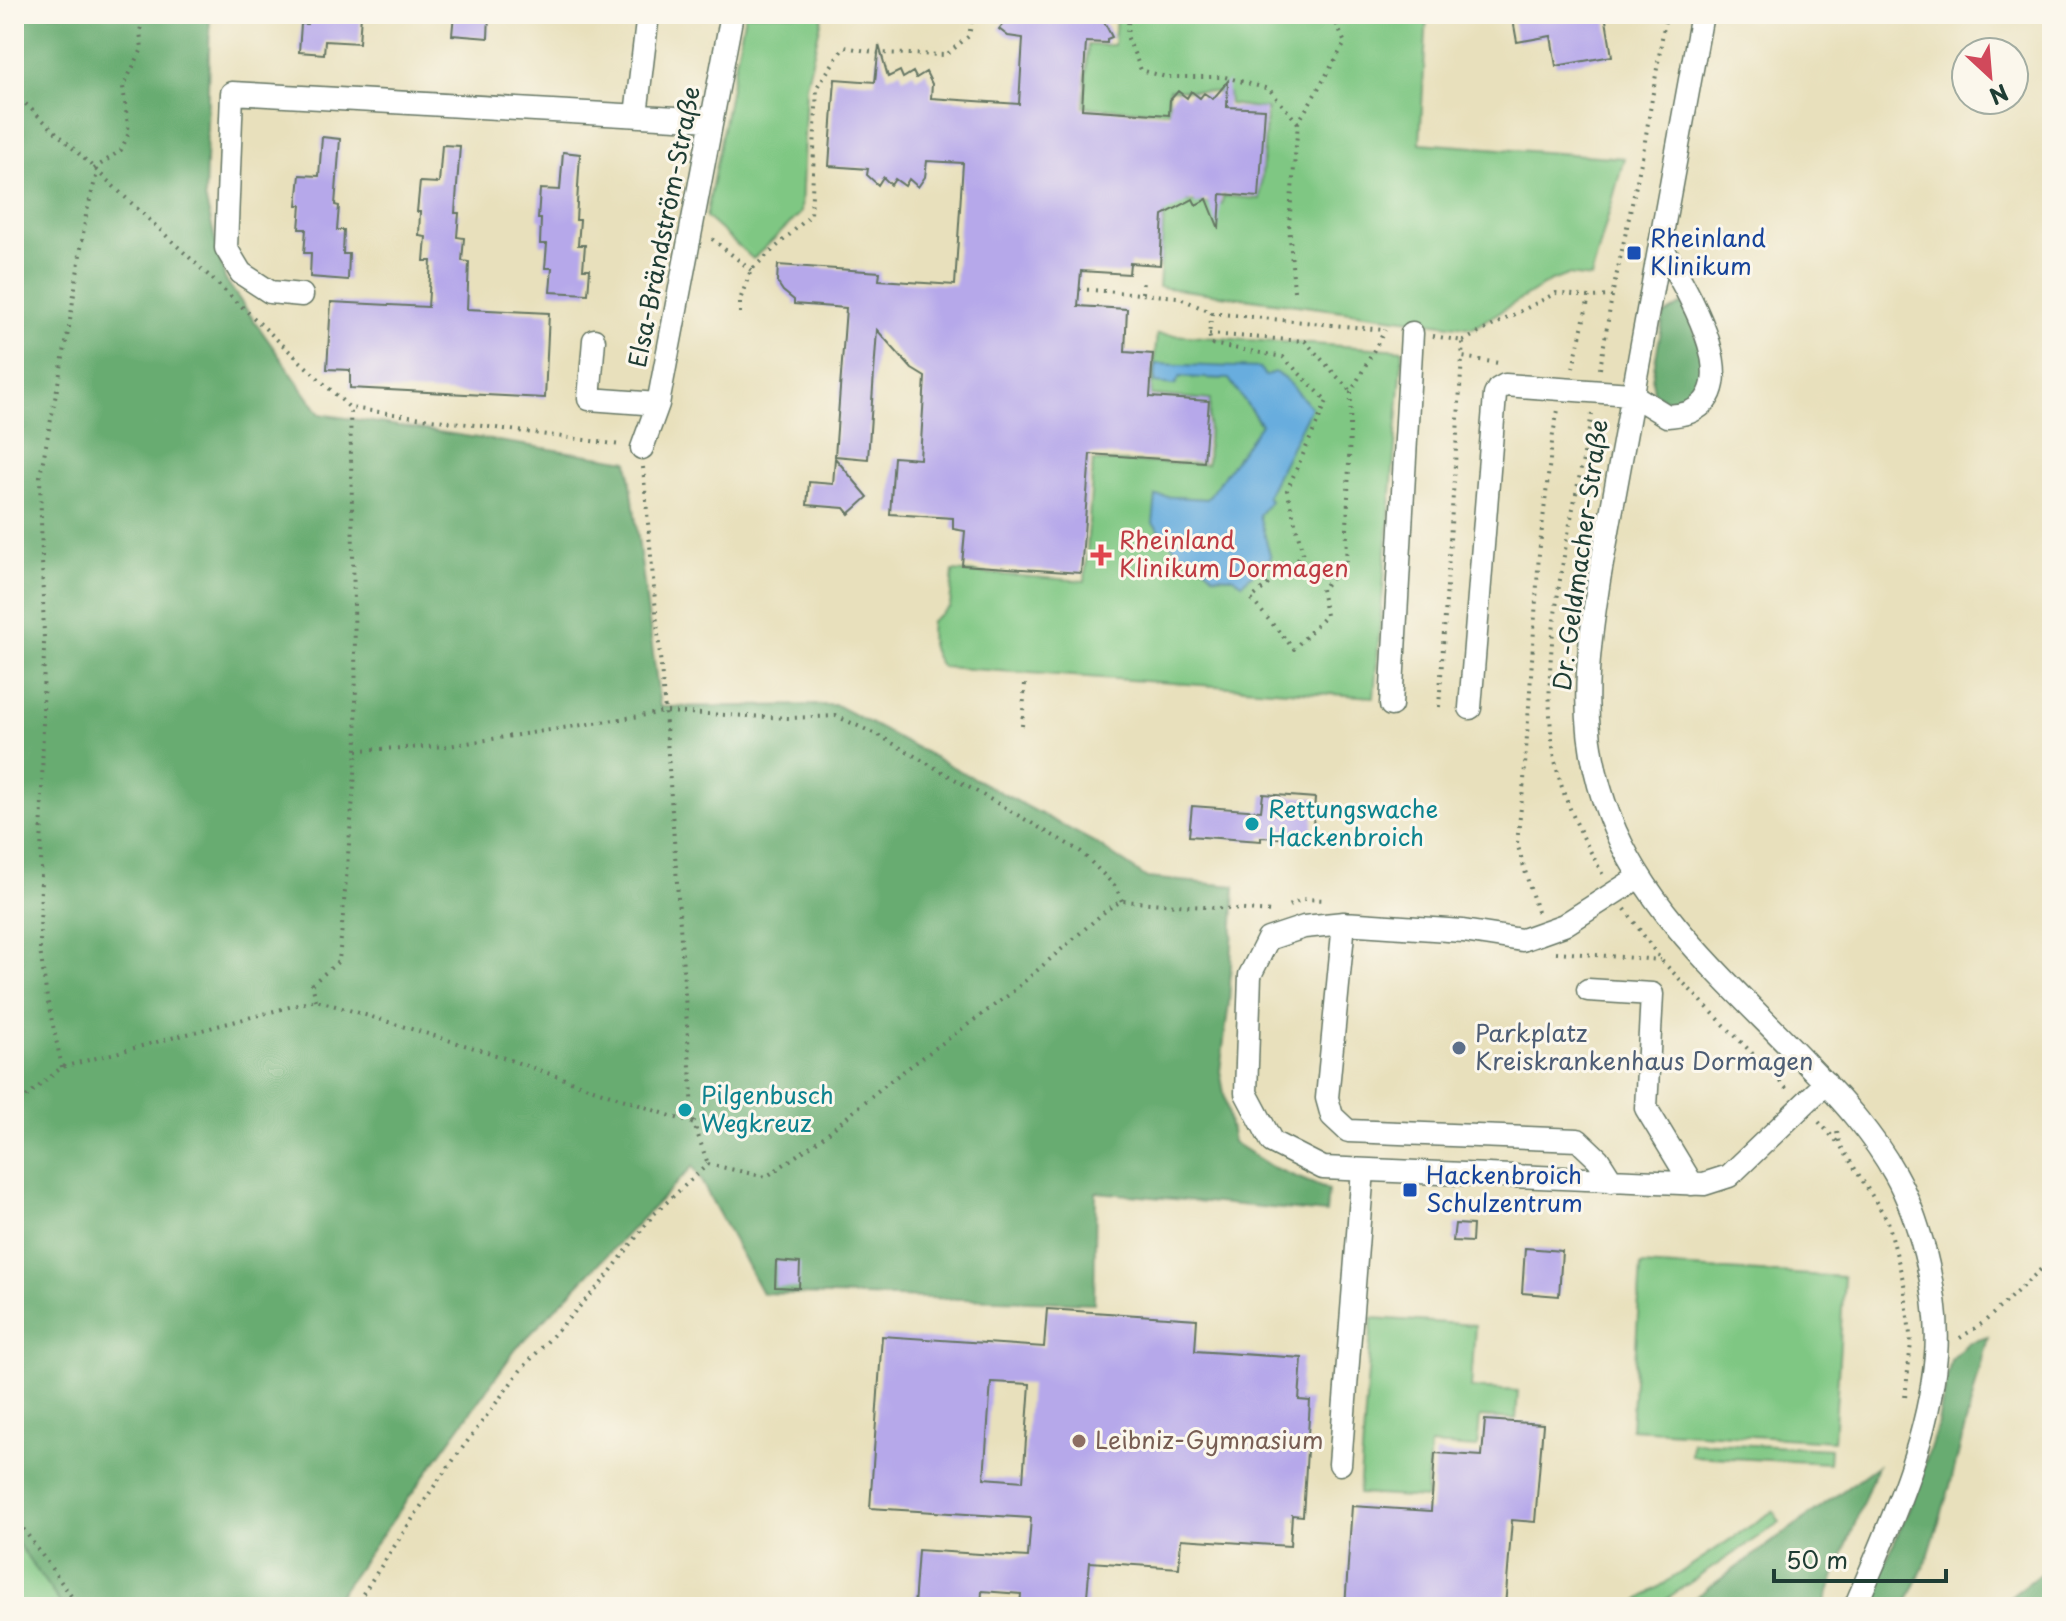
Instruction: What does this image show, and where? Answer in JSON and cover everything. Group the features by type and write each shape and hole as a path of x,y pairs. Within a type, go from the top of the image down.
{"street":[{"path":"636,115 648,14"},
{"name":"Elsa-Brändström-Straße","path":"642,448 658,404 732,14"},
{"name":"Dr.-Geldmacher-Straße","path":"1702,14 1597,593 1589,647 1586,711 1594,766 1610,819 1639,877 1678,928 1862,1124 1895,1174 1916,1222 1932,1282 1936,1353 1925,1423 1904,1494 1855,1607"},
{"path":"302,295 270,292 241,273 226,248 232,93 712,120"},
{"path":"1470,708 1495,395 1498,389 1505,385 1631,394 1667,416 1693,411 1712,392 1716,366 1696,309 1660,243"},
{"path":"1391,705 1412,333"},
{"path":"594,340 589,399 658,404"},
{"path":"1639,877 1564,925 1522,940 1463,931 1344,923 1304,927 1268,939 1250,975 1246,1093 1272,1142 1323,1168 1704,1184 1729,1176 1826,1083"},
{"path":"1344,923 1327,1098 1332,1116 1348,1131 1578,1140 1598,1159 1612,1181"},
{"path":"1588,990 1652,994 1646,1108 1692,1184"},
{"path":"1340,1464 1363,1170"}],"path":[{"path":"62,1067 40,950 44,657 40,476 95,170 121,150 129,133 123,87 142,49 140,31 144,14"},
{"path":"740,313 740,300 751,270 811,215 817,87 844,47 879,53 946,55 969,36 973,14"},
{"path":"1129,14 1127,36 1141,70 1166,77 1225,77 1269,89 1298,123"},
{"path":"1294,291 1289,224 1298,123 1345,43 1332,14"},
{"path":"1666,14 1643,153 1612,296 1565,558 1551,660 1550,714 1560,780 1582,836 1613,894 1661,960 1840,1145 1888,1221 1904,1284 1911,1343 1904,1403"},
{"path":"14,93 350,408 642,448 665,712 694,1124 708,1164"},
{"path":"693,222 751,270"},
{"path":"1142,294 1143,280"},
{"path":"1079,289 1178,297 1212,313 1463,341 1556,293 1612,296"},
{"path":"1589,297 1553,434 1539,554 1517,843 1543,934 1554,951 1560,954 1661,960"},
{"path":"1212,313 1211,344 1283,357 1327,401 1287,490 1303,554 1251,599 1294,649 1326,615 1321,589 1346,565 1351,392 1385,330"},
{"path":"1209,334 1305,341 1351,392"},
{"path":"1439,707 1463,341"},
{"path":"1462,357 1505,363"},
{"path":"316,1000 312,984 339,961 357,750 350,408"},
{"path":"1022,726 1025,683"},
{"path":"357,750 448,746 665,712 789,718 836,716 878,735 1080,851 1116,887 1122,901"},
{"path":"708,1164 766,1177 1010,994 1109,908 1122,901 1276,912 1304,927"},
{"path":"14,1107 62,1067 316,1000 484,1051 694,1124"},
{"path":"1837,1129 1840,1145"},
{"path":"354,1607 437,1482 520,1371 605,1279 653,1215 708,1164"},
{"path":"1936,1353 1983,1323 2052,1259"},
{"path":"14,1516 79,1607"}],"green space":[{"path":"14,14 210,14 205,198 225,279 320,414 628,461 660,707 836,705 1094,842 1147,878 1235,886 1229,1003 1220,1071 1233,1142 1272,1167 1328,1190 1326,1213 1096,1192 1094,1303 762,1293 693,1166 516,1349 330,1607 63,1607 14,1538"},
{"path":"745,14 823,14 806,86 801,213 753,259 706,217"},
{"path":"1116,14 1427,14 1420,143 1624,158 1591,278 1567,275 1549,282 1473,328 1159,287 1165,201 1222,204 1223,196 1260,199 1267,109 1229,104 1228,93 1169,89 1168,112 1084,107 1088,45 1114,45"},
{"path":"1682,304 1698,340 1704,366 1699,390 1684,402 1675,403 1666,401 1654,392 1652,379 1664,315"},
{"path":"1157,334 1403,350 1374,697 942,667 931,645 931,621 950,607 953,571 1085,581 1093,461 1207,464 1210,400 1151,395","holes":["1268,376 1267,496 1270,501 1259,515 1233,577 1214,576 1194,557 1179,553 1156,496 1207,499 1261,425 1229,379 1180,377"]},
{"path":"1641,1265 1844,1277 1834,1441 1631,1429"},
{"path":"1372,1318 1475,1325 1471,1388 1518,1391 1516,1419 1480,1417 1477,1448 1430,1445 1426,1498 1359,1494"},
{"path":"1988,1337 1950,1486 1928,1557 1905,1607 1866,1607 1913,1500 1937,1427 1951,1360 1968,1343"},
{"path":"1692,1442 1830,1449 1829,1463 1691,1456"},
{"path":"1877,1466 1823,1607 1682,1607"},
{"path":"1773,1511 1780,1522 1654,1607 1629,1607"},
{"path":"14,1538 63,1607 14,1607"},
{"path":"2052,1565 2052,1607 1997,1607"}],"water":[{"path":"1156,364 1260,368 1265,376 1274,372 1284,377 1311,407 1267,496 1270,501 1259,515 1271,558 1242,583 1233,577 1214,576 1194,557 1179,553 1153,523 1156,496 1207,499 1261,424 1229,379 1180,377 1175,385 1155,383"}],"building":[{"path":"307,14 361,14 359,43 325,41 324,54 299,52 301,24 307,24"},
{"path":"454,14 489,14 488,38 452,35"},
{"path":"1011,14 1100,14 1112,37 1107,39 1107,43 1086,42 1082,109 1169,115 1170,100 1178,91 1187,98 1191,91 1200,98 1204,93 1213,99 1228,81 1227,107 1265,109 1259,197 1221,194 1219,229 1207,199 1196,205 1193,199 1163,215 1160,265 1130,263 1129,274 1081,271 1078,306 1127,309 1125,352 1153,354 1150,397 1209,401 1204,462 1090,454 1081,573 962,565 965,531 953,529 953,518 890,514 894,457 920,459 925,377 912,369 877,330 868,459 835,456 846,308 794,304 794,300 777,282 778,265 880,272 879,280 955,285 963,163 927,161 925,177 918,187 909,179 905,186 895,179 891,185 883,177 878,185 867,175 868,169 829,166 835,79 875,82 879,45 888,77 900,71 903,78 913,72 916,78 926,72 932,84 931,98 1019,104 1023,38 1008,36 999,29"},
{"path":"1512,14 1605,14 1612,56 1556,66 1551,36 1517,42"},
{"path":"322,137 340,139 335,205 339,206 337,230 344,230 343,254 349,254 348,280 310,277 311,253 304,253 306,229 299,229 301,205 297,205 300,175 319,176"},
{"path":"442,145 460,146 455,213 459,213 457,237 464,238 462,261 469,262 467,309 549,313 545,398 350,388 350,370 327,369 331,302 428,307 431,261 424,261 426,237 419,236 420,212 417,212 420,182 439,183"},
{"path":"563,152 580,154 576,220 580,220 578,245 585,245 583,269 590,269 588,294 550,292 552,268 545,268 547,244 540,244 540,189 560,190"},
{"path":"835,458 868,497 849,514 844,508 807,505 809,482 833,484"},
{"name":"Rettungswache Hackenbroich","path":"1263,794 1315,798 1312,840 1261,837 1261,841 1189,836 1192,806 1261,811"},
{"path":"1455,1224 1473,1225 1472,1242 1453,1241"},
{"path":"1525,1248 1562,1251 1559,1296 1522,1293"},
{"path":"776,1261 800,1263 799,1288 775,1287"},
{"path":"1047,1309 1197,1319 1195,1351 1302,1358 1299,1400 1310,1401 1303,1516 1292,1515 1290,1546 1181,1539 1179,1568 1090,1562 1086,1607 1020,1607 1021,1594 982,1591 981,1607 914,1607 918,1550 1028,1557 1031,1518 870,1508 882,1336 1044,1347","holes":["991,1382 1030,1384 1023,1481 984,1478"]},
{"path":"1485,1420 1543,1424 1535,1522 1512,1520 1505,1607 1345,1607 1352,1506 1431,1511 1435,1453 1482,1456"}],"place":[{"name":"Rheinland Klinikum","path":"1634,253"},
{"name":"Rheinland Klinikum Dormagen","path":"1101,555"},
{"name":"Rettungswache Hackenbroich","path":"1252,824"},
{"name":"Parkplatz Kreiskrankenhaus Dormagen","path":"1459,1048"},
{"name":"Pilgenbusch Wegkreuz","path":"685,1110"},
{"name":"Hackenbroich Schulzentrum","path":"1410,1190"},
{"name":"Leibniz-Gymnasium","path":"1079,1441"}]}
